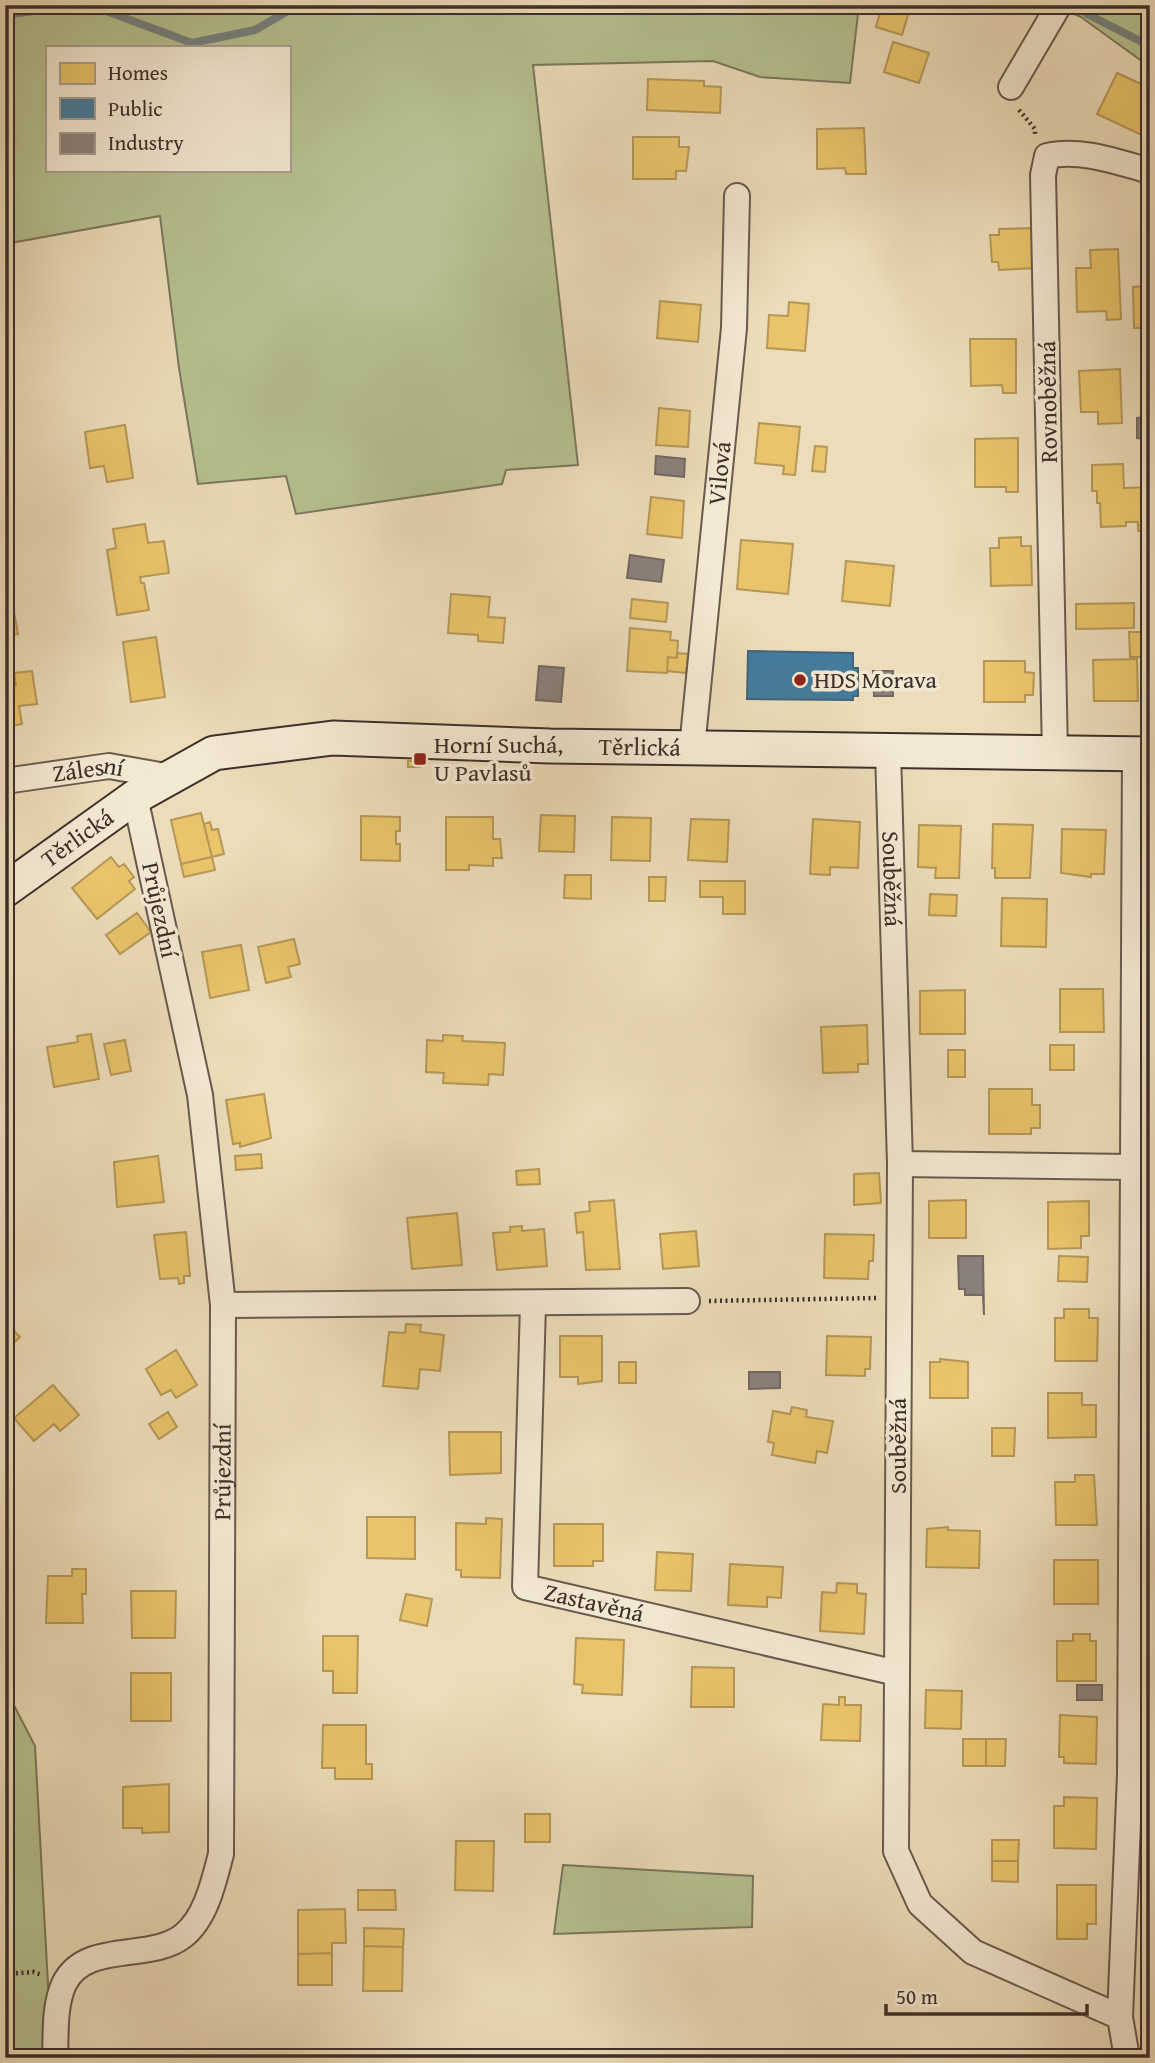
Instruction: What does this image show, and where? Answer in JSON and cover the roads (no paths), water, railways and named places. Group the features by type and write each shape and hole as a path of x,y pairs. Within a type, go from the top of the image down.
{"main road":[{"name":"Těrlická","path":"5,890 135,797 214,753 333,738 692,748 1142,754"}],"street":[{"path":"1011,87 1059,5"},
{"name":"Rovnoběžná","path":"1055,752 1043,175 1047,156 1060,153 1150,171"},
{"name":"Vilová","path":"692,748 734,328 737,196"},
{"name":"Souběžná","path":"888,751 900,1164 896,1851 920,1904 973,1952 1120,2017"},
{"path":"1127,2058 1120,2017 1130,1774 1132,1167 1142,754"},
{"name":"Zálesní","path":"5,781 109,766 171,777"},
{"name":"Průjezdní","path":"55,2058 58,2008 64,1982 83,1963 112,1954 152,1951 168,1946 186,1934 200,1914 221,1854 223,1305 200,1095 135,797"},
{"path":"900,1164 1132,1167"},
{"path":"223,1305 687,1301"},
{"name":"Zastavěná","path":"533,1304 525,1587 897,1673"}],"waterway":[{"path":"5,15 76,5"},
{"path":"90,5 192,43 255,30 298,5"},
{"path":"1079,5 1087,14 1150,46"}],"place":[{"name":"HDS Morava","path":"800,680"},
{"name":"Horní Suchá, U Pavlasů","path":"420,759"}]}
